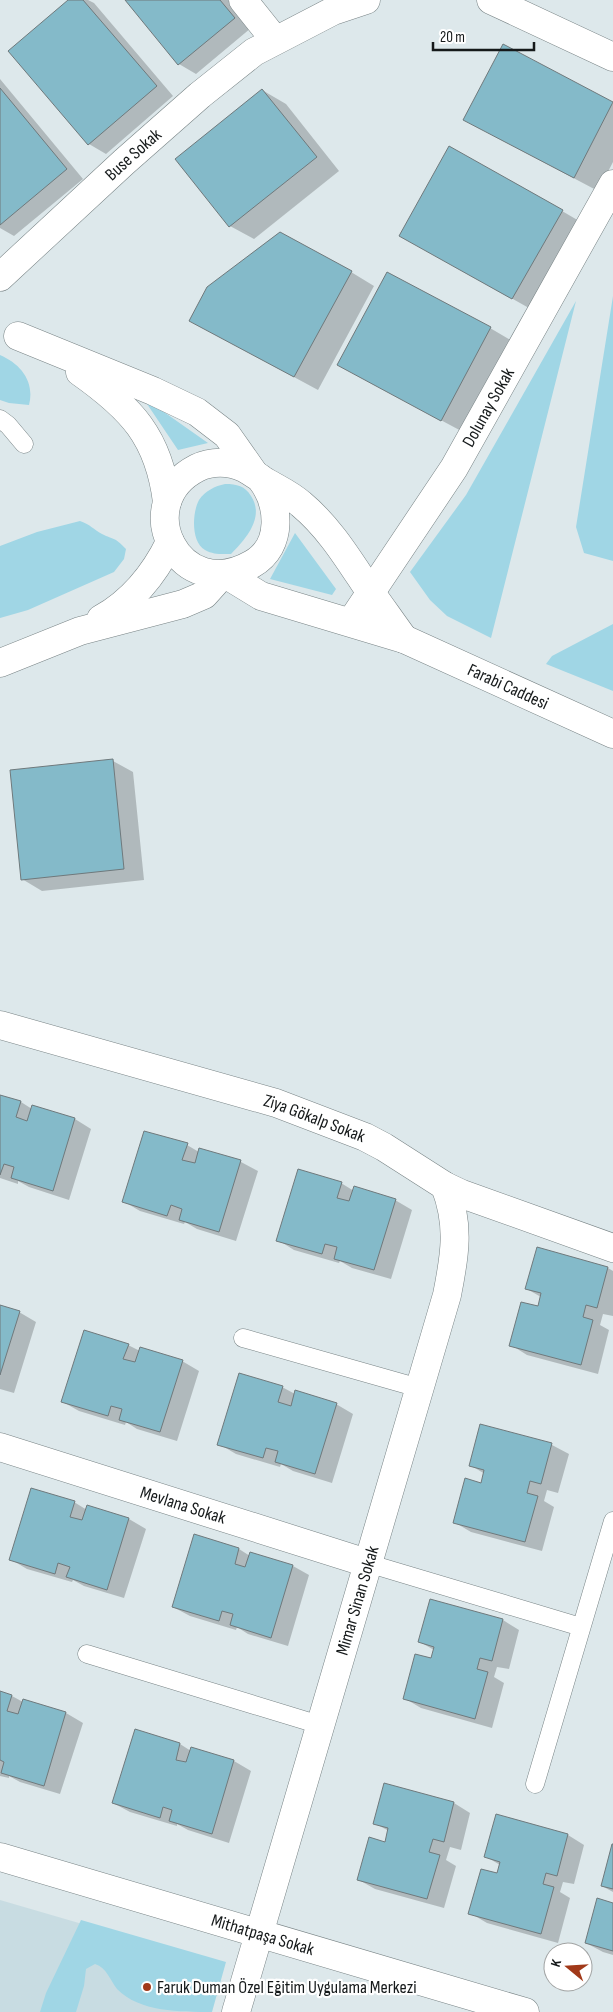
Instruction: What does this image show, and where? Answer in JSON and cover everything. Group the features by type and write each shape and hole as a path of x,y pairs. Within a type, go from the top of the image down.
{"street":[{"path":"243,0 275,40"},
{"name":"Buse Sokak","path":"0,277 200,94 254,52 332,11 366,0"},
{"path":"491,0 613,57"},
{"name":"Dolunay Sokak","path":"351,622 454,468 613,184"},
{"path":"9,332 153,391 197,412 227,435 256,475 272,496 276,513 275,530 268,548 255,563 238,572 224,575 206,573 189,566 170,542 165,528 167,502 176,485 184,477 202,466 219,462 232,464 256,475 300,503 320,522 353,564 404,639"},
{"path":"9,332 78,371 128,410 153,447 161,467 167,502"},
{"path":"80,631 121,606 137,592 149,579 170,542"},
{"path":"0,663 80,631 183,604 204,595 224,575"},
{"name":"Farabi Caddesi","path":"224,575 261,596 404,639 613,734"},
{"name":"Ziya Gökalp Sokak","path":"0,1024 276,1103 366,1137 445,1186 462,1194 613,1248"},
{"name":"Mimar Sinan Sokak","path":"236,2012 447,1295 454,1258 455,1229 452,1206 445,1186"},
{"name":"Mevlana Sokak","path":"0,1447 368,1563"},
{"name":"Mithatpaşa Sokak","path":"0,1857 525,2012"}],"lane":[{"path":"0,419 8,425 24,444"},
{"path":"243,1338 419,1388"},
{"path":"534,1784 613,1521"},
{"path":"368,1563 581,1627"},
{"path":"87,1654 320,1725"}],"shaded area":[{"path":"613,296 613,561 584,553 576,527"},
{"path":"576,301 491,638 447,616 430,600 410,572 466,495"},
{"path":"0,355 14,363 25,375 30,389 29,405 0,400"},
{"path":"145,401 154,405 208,443 178,450"},
{"path":"225,484 237,485 246,490 255,504 256,512 255,520 248,535 231,554 208,552 205,550 197,541 194,527 195,512 199,500 210,489"},
{"path":"80,521 117,541 126,549 124,559 114,572 28,610 0,618 0,546 37,532"},
{"path":"295,533 336,589 332,595 270,579"},
{"path":"613,624 613,691 546,664 552,656"},
{"path":"0,1900 96,1928 212,2012 0,2012"},
{"name":"Faruk Duman Özel Eğitim Uygulama Merkezi","path":"81,1920 226,1962 212,2012 174,2011 137,2002 126,1997 117,1989 105,1971 95,1964 86,1969 84,1986 76,2012 40,2012 46,1993"}],"building":[{"path":"68,0 83,0 157,86 88,145 8,51"},
{"path":"125,0 220,0 235,18 178,65"},
{"path":"503,44 613,102 574,178 463,120"},
{"path":"0,88 67,169 0,225"},
{"path":"262,89 317,157 229,227 175,159"},
{"path":"449,146 563,210 512,299 399,236"},
{"path":"280,232 352,271 294,377 189,321 207,287"},
{"path":"387,272 491,327 441,421 337,365"},
{"path":"113,759 124,869 21,880 10,770"},
{"path":"0,1095 21,1101 16,1117 27,1121 32,1105 75,1118 53,1191 11,1178 14,1167 4,1164 0,1175"},
{"path":"144,1131 188,1143 182,1160 195,1163 199,1148 241,1160 219,1232 179,1220 182,1209 171,1205 167,1216 122,1202"},
{"path":"298,1169 342,1182 337,1198 349,1201 354,1186 396,1199 374,1270 334,1259 337,1247 325,1244 322,1254 276,1241"},
{"path":"537,1247 608,1267 597,1308 586,1305 583,1317 593,1320 581,1365 509,1346 521,1302 538,1306 541,1293 525,1289"},
{"path":"0,1305 20,1311 0,1375"},
{"path":"84,1330 129,1344 123,1359 135,1362 140,1347 183,1360 160,1432 119,1420 122,1409 111,1406 108,1416 61,1402"},
{"path":"239,1373 283,1386 278,1402 291,1406 295,1390 337,1403 315,1474 275,1462 278,1451 266,1448 263,1458 217,1445"},
{"path":"480,1424 552,1443 541,1484 530,1481 527,1493 538,1496 525,1542 453,1523 465,1478 481,1483 484,1470 469,1466"},
{"path":"31,1488 75,1501 70,1517 82,1520 87,1505 129,1518 107,1590 66,1577 70,1567 58,1563 55,1574 9,1560"},
{"path":"194,1534 239,1548 235,1564 245,1567 250,1552 293,1565 271,1638 230,1625 233,1614 222,1611 219,1621 172,1607"},
{"path":"430,1599 503,1619 492,1661 480,1658 477,1669 488,1672 475,1719 403,1699 415,1654 431,1658 434,1647 418,1642"},
{"path":"0,1691 12,1695 7,1711 18,1714 23,1699 66,1712 44,1786 1,1773 4,1762 0,1760"},
{"path":"135,1729 180,1743 176,1760 186,1762 191,1747 234,1760 212,1834 169,1821 172,1810 163,1807 160,1818 112,1803"},
{"path":"384,1783 454,1802 444,1842 433,1839 429,1852 440,1855 427,1899 357,1880 369,1837 385,1842 388,1828 373,1824"},
{"path":"496,1814 568,1834 557,1876 546,1873 543,1884 554,1887 541,1934 468,1914 481,1869 497,1873 500,1862 484,1857"},
{"path":"613,1844 613,1889 601,1886"},
{"path":"597,1898 613,1903 613,1951 593,1945 593,1942 585,1942"}],"place":[{"name":"Faruk Duman Özel Eğitim Uygulama Merkezi","path":"147,1987"}]}
